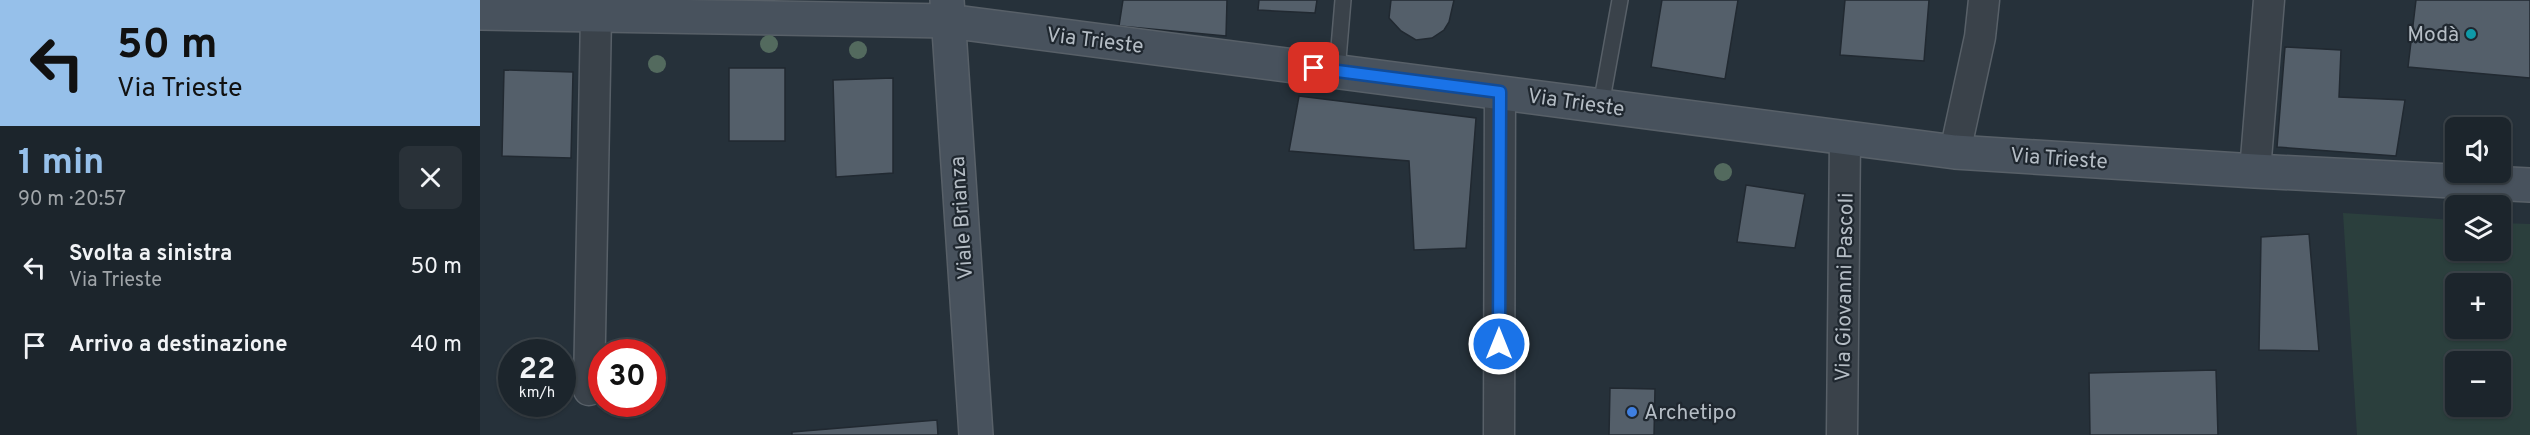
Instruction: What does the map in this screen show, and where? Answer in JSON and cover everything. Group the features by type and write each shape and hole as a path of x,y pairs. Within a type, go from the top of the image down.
{"street":[{"path":"1955,152 1980,37 1984,0"},
{"path":"2255,171 2269,0"},
{"name":"Via Trieste","path":"480,13 596,15 947,10 1337,71 1955,152 2530,185"},
{"name":"Viale Brianza","path":"947,10 976,435"},
{"path":"590,339 596,15"},
{"path":"1499,435 1500,92"},
{"name":"Via Giovanni Pascoli","path":"1842,435 1845,139"}],"lane":[{"path":"1337,71 1343,0"},
{"path":"1601,105 1620,0"}],"green space":[{"path":"2343,213 2445,219 2445,261 2511,261 2511,223 2530,224 2530,435 2357,435"}],"building":[{"path":"1123,0 1227,0 1226,36 1119,26"},
{"path":"1259,0 1317,0 1315,13 1258,10"},
{"path":"1391,0 1454,0 1449,22 1444,30 1432,38 1416,40 1401,31 1389,18"},
{"path":"1662,0 1738,0 1725,79 1651,67"},
{"path":"1845,0 1929,0 1924,61 1840,55"},
{"name":"Modà","path":"2416,0 2530,0 2530,78 2408,67"},
{"path":"2285,47 2341,50 2339,97 2405,100 2396,156 2277,147"},
{"path":"729,68 785,68 785,141 729,141"},
{"path":"504,70 573,72 571,158 502,156"},
{"path":"893,78 893,173 836,177 833,80"},
{"path":"1299,96 1476,118 1466,248 1414,250 1409,161 1289,151"},
{"path":"1746,185 1805,194 1795,248 1737,242"},
{"path":"2309,234 2319,351 2259,350 2261,237"},
{"path":"2216,370 2218,435 2090,435 2089,373"},
{"name":"Archetipo","path":"1610,388 1655,389 1654,435 1609,435"},
{"path":"937,420 938,435 792,435 792,432"}],"place":[{"name":"Modà","path":"2471,34"},
{"name":"Archetipo","path":"1632,412"}],"route":[{"path":"1314,68 1500,92 1499,344"}]}
